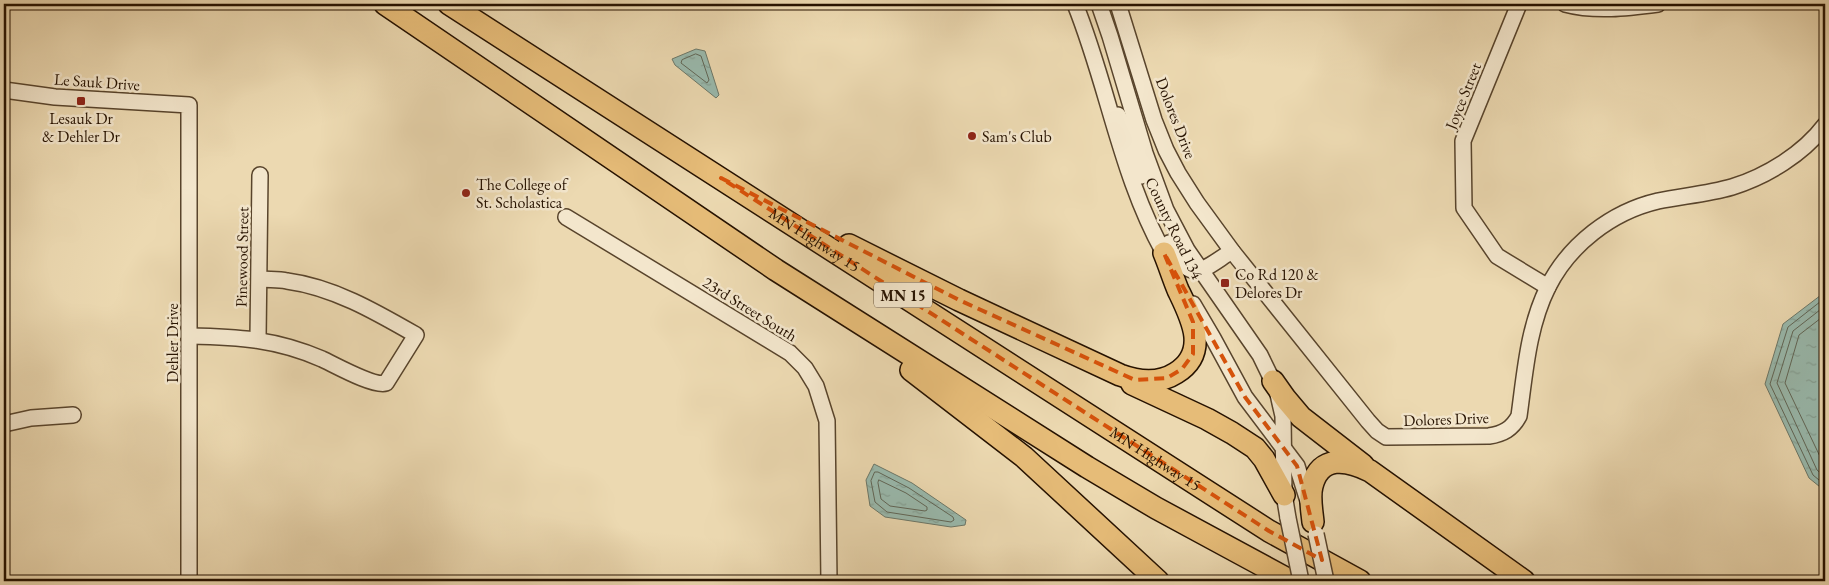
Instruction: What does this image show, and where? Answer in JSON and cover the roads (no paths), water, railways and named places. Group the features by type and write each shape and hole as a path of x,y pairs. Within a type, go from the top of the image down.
{"highway":[{"name":"MN 15","path":"386,4 776,270 1087,467 1156,508 1291,581"},
{"name":"MN Highway 15","path":"450,4 1268,531 1360,581"},
{"path":"721,178 908,275 1120,376 1135,380 1167,378 1182,370 1193,354 1195,334 1193,322 1164,253"},
{"path":"776,270 858,329 998,436 1052,482 1158,581"},
{"path":"1076,354 1207,419 1245,441 1255,448 1264,459 1284,495"},
{"path":"1273,381 1301,417 1370,471 1524,581"},
{"path":"1314,528 1312,486 1324,466 1337,461 1353,464 1370,471"}],"street":[{"name":"County Road 134","path":"1075,4 1132,181 1147,220 1245,397 1297,466 1326,581"},
{"name":"County Road 134","path":"1098,4 1110,36 1155,182 1177,232 1260,355 1281,402 1284,447 1284,495 1301,581"},
{"name":"Dolores Drive","path":"1118,4 1154,120 1166,150 1197,203 1232,251 1368,421 1377,432 1386,437 1489,436 1508,430 1515,424 1519,416 1534,326 1548,287 1560,268 1581,242 1616,218 1635,208 1731,187 1755,178 1795,154 1817,135 1825,125"},
{"name":"Joyce Street","path":"1519,4 1463,140 1464,208 1497,256 1548,287"},
{"path":"1565,4 1577,7 1618,9 1658,4"},
{"path":"1095,64 1128,136 1138,169 1163,230 1183,266 1192,271 1201,270 1232,251"},
{"name":"Le Sauk Drive","path":"4,90 55,97 189,105"},
{"name":"Dehler Drive","path":"189,105 189,581"},
{"name":"Pinewood Street","path":"258,339 260,175"},
{"name":"23rd Street South","path":"566,217 790,353 805,368 816,386 827,421 829,581"},
{"path":"190,336 258,339 283,345 311,354 369,381 382,384 386,383 416,335 378,313 332,293 287,281 260,280"},
{"path":"4,424 31,418 73,415"}],"water":[{"path":"696,49 705,51 719,95 716,98 675,65 672,59"},
{"path":"1825,292 1825,491 1809,478 1765,384 1783,324"},
{"path":"874,464 912,483 966,520 965,525 951,527 885,517 870,506 866,480"}],"place":[{"name":"Lesauk Dr & Dehler Dr","path":"81,101"},
{"name":"Sam's Club","path":"972,136"},
{"name":"The College of St. Scholastica","path":"466,193"},
{"name":"Co Rd 120 & Delores Dr","path":"1225,283"}]}
